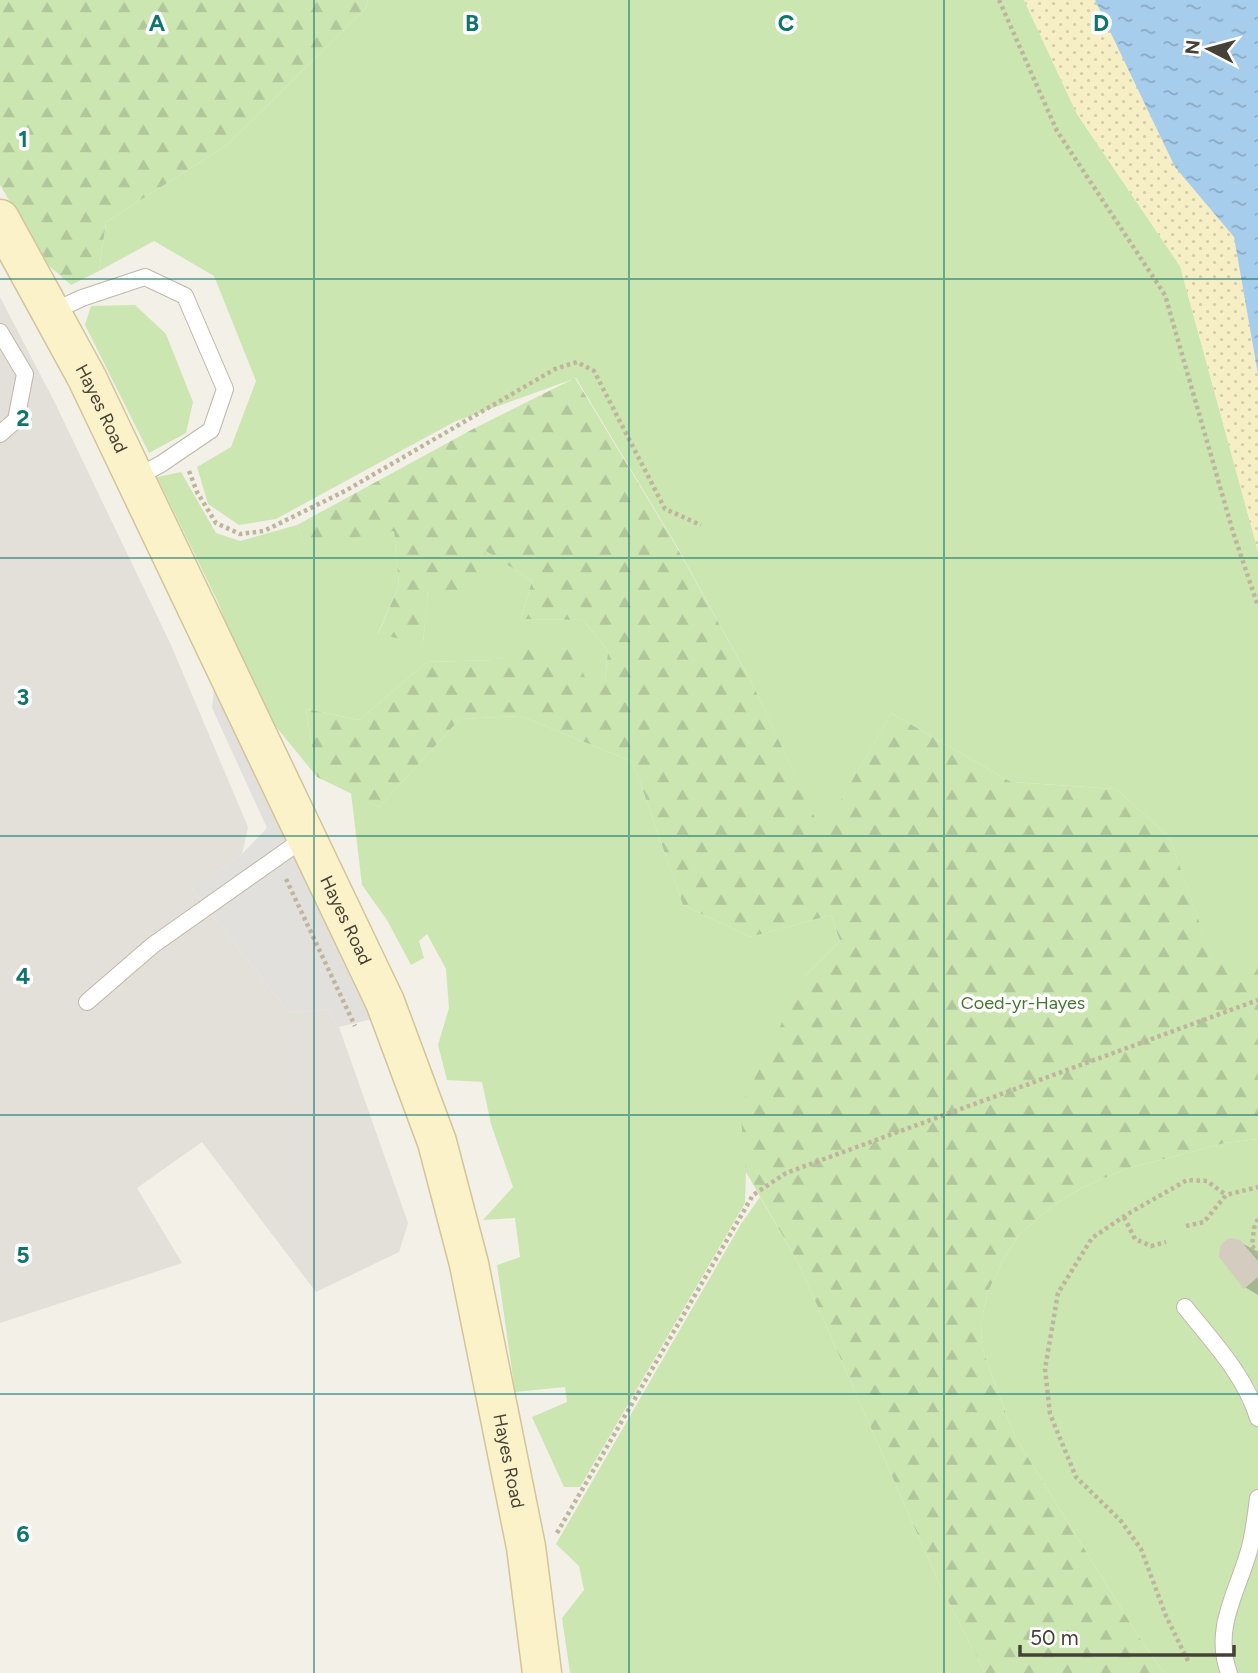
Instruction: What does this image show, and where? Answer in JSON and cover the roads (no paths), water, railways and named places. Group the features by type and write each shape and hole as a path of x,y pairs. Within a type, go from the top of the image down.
{"street":[{"name":"Hayes Road","path":"0,219 87,378 135,478 291,848 385,1002 437,1142 469,1264 526,1548 542,1673"}],"lane":[{"path":"52,312 82,298 145,277 185,296 225,389 211,430 135,478"},
{"path":"0,332 25,374 16,420 0,434"},
{"path":"86,1002 153,945 291,848"},
{"path":"1185,1307 1236,1373 1258,1418"},
{"path":"1229,1673 1224,1660 1223,1640 1227,1617 1250,1548 1258,1498"}],"water":[{"path":"1095,0 1258,0 1258,374 1234,237 1175,167"}],"park label":[{"name":"Coed-yr-Hayes","path":"1023,1003"}]}
